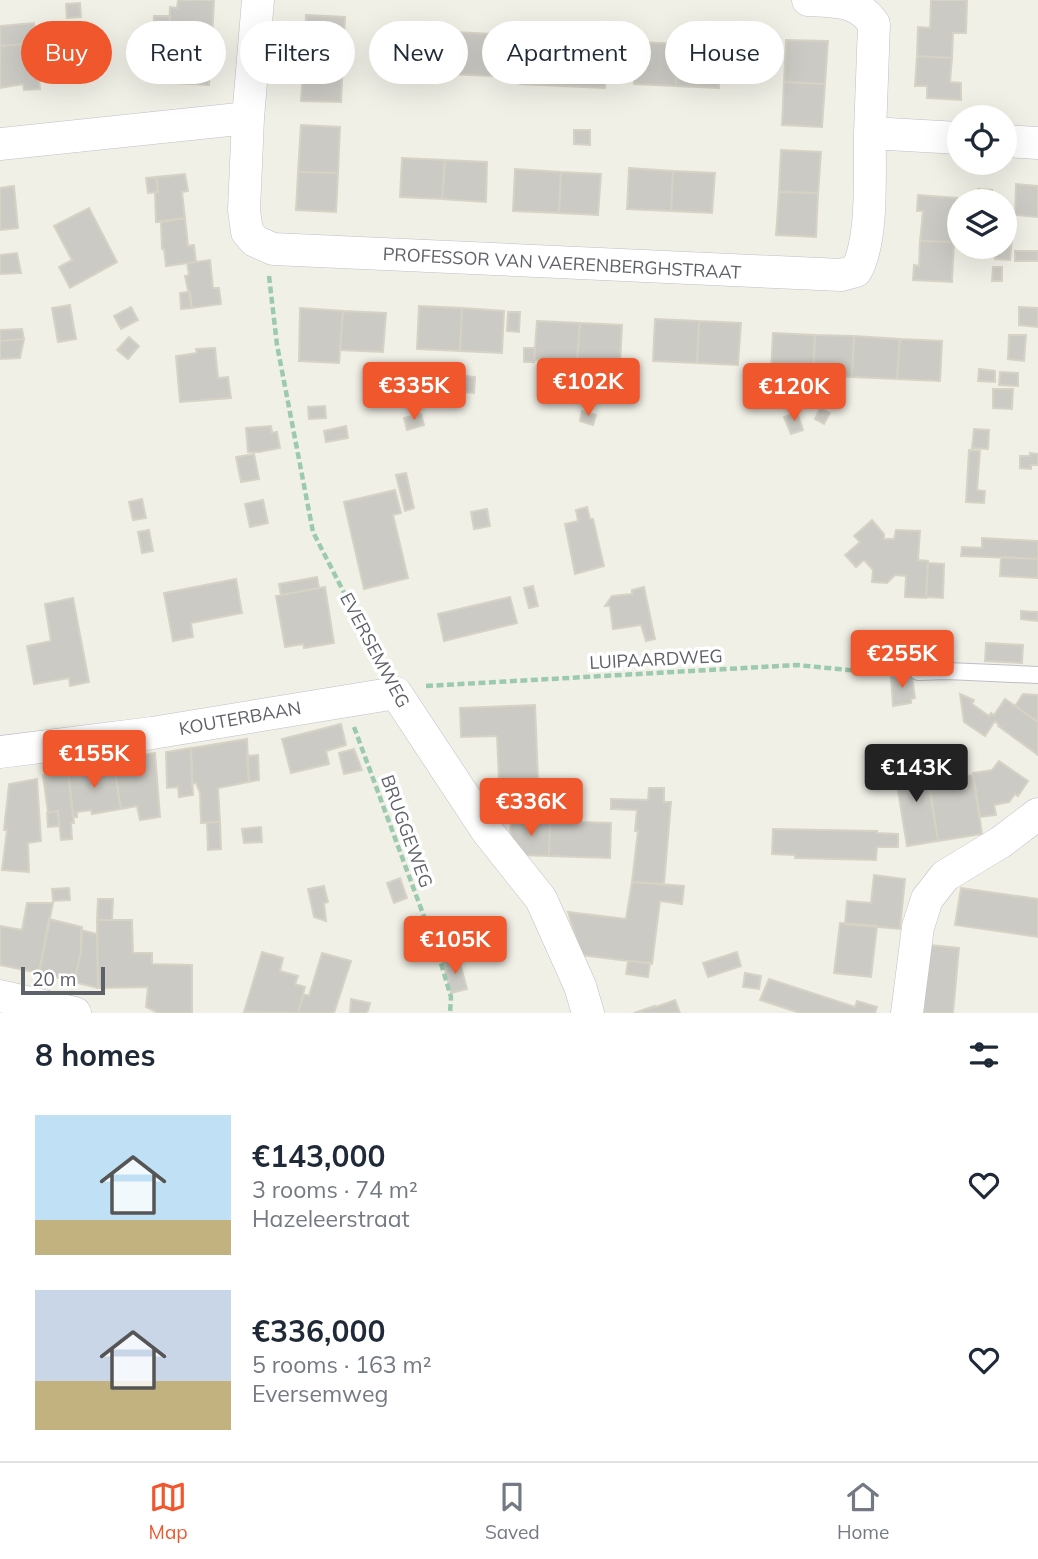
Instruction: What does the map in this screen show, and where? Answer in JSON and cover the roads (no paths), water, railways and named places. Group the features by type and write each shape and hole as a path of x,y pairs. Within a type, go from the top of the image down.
{"street":[{"path":"0,144 248,118 257,0"},
{"name":"PROFESSOR VAN VAERENBERGHSTRAAT","path":"248,118 244,210 247,232 255,241 268,247 580,265 841,275 856,271 864,257 868,213 874,24 866,10 853,2 808,0"},
{"path":"870,133 947,137"},
{"path":"1017,141 1038,142"},
{"name":"KOUTERBAAN","path":"0,752 152,733 396,693"},
{"name":"EVERSEMWEG","path":"396,693 487,831 541,899 580,986 588,1013"},
{"path":"907,1013 918,926 927,899 945,876 1001,842 1038,814"},
{"path":"0,996 43,1009 75,1013"}],"lane":[{"path":"918,672 1038,675"}]}
